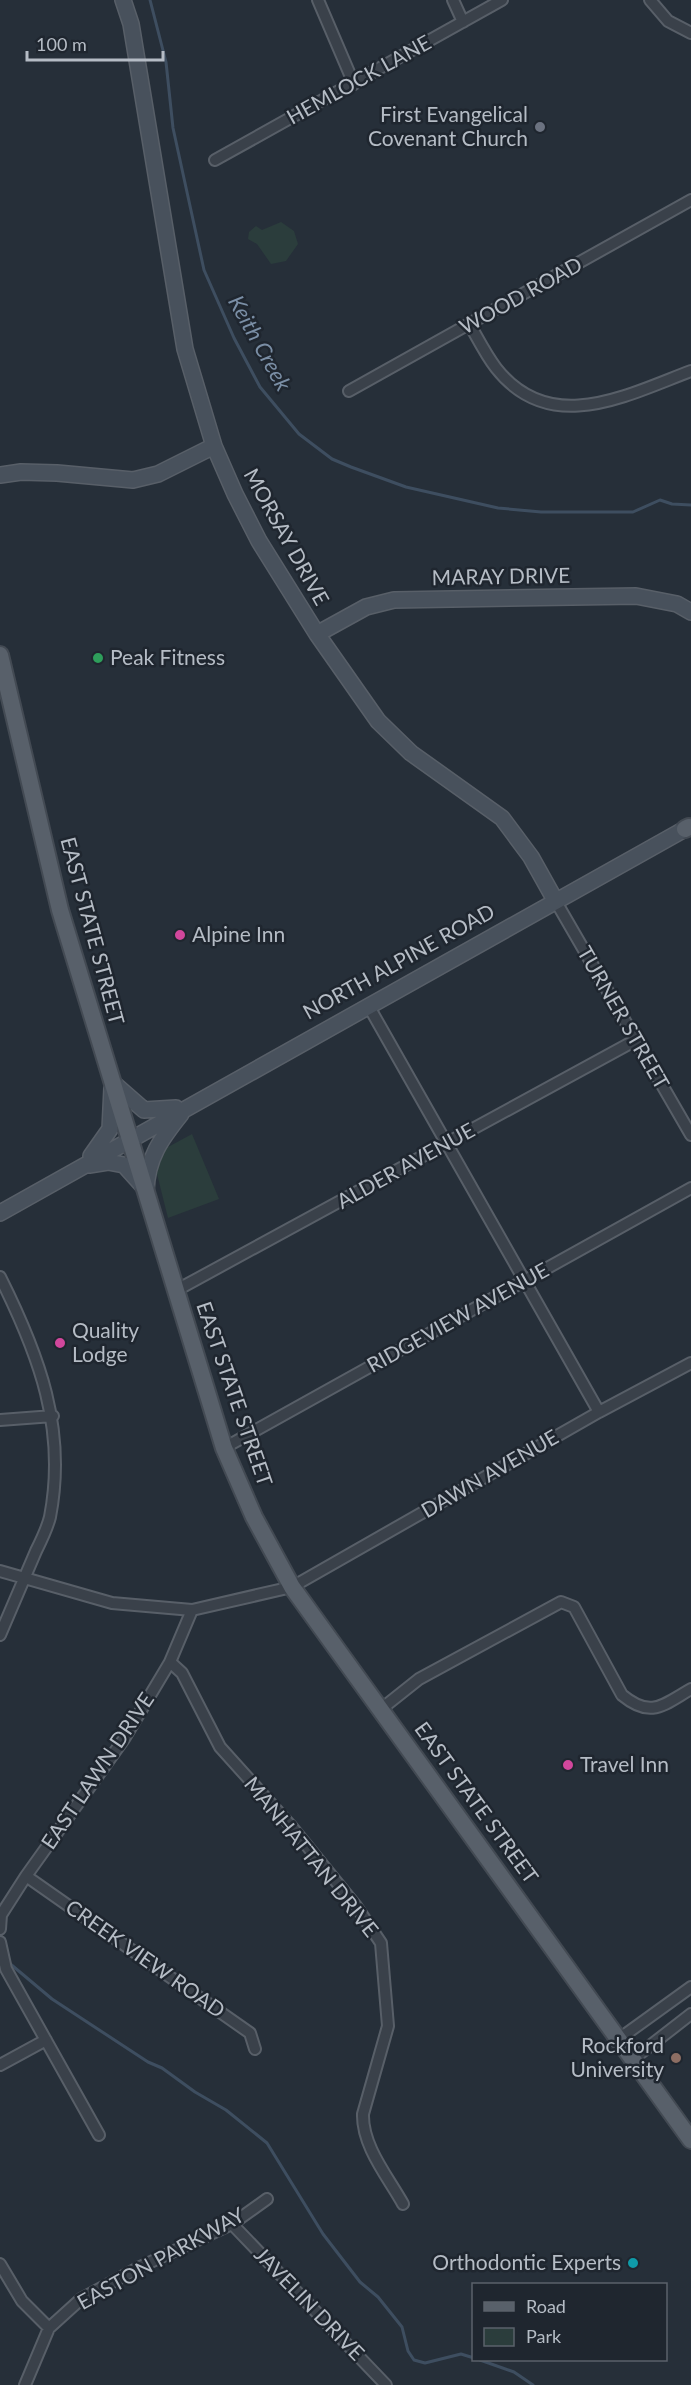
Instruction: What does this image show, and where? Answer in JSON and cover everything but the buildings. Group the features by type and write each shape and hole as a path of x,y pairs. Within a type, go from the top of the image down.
{"main road":[{"name":"EAST STATE STREET","path":"0,655 58,903 224,1448 254,1517 292,1587 691,2139"}],"street":[{"name":"MORSAY DRIVE","path":"123,0 132,24 185,349 214,446 259,541 317,634 378,721 411,753 502,818 531,857 555,900"},
{"path":"453,0 463,22"},
{"name":"HEMLOCK LANE","path":"215,160 502,0"},
{"path":"650,0 668,21 691,33"},
{"path":"321,1 354,84"},
{"name":"WOOD ROAD","path":"349,391 691,200"},
{"path":"470,325 496,369 510,383 532,396 561,406 593,406 691,371"},
{"path":"0,475 21,472 57,473 133,480 158,474 214,446"},
{"name":"MARAY DRIVE","path":"317,634 366,607 394,600 636,596 677,604 691,612"},
{"name":"NORTH ALPINE ROAD","path":"0,1214 186,1107 688,828"},
{"name":"TURNER STREET","path":"555,900 691,1135"},
{"path":"368,1005 599,1412"},
{"name":"ALDER AVENUE","path":"175,1291 636,1040"},
{"path":"112,1082 144,1110 186,1107"},
{"path":"80,1167 102,1144 110,1130 112,1082"},
{"path":"146,1194 147,1174 157,1144 186,1107"},
{"path":"80,1167 108,1162 124,1165 131,1169 146,1194"},
{"name":"RIDGEVIEW AVENUE","path":"224,1448 691,1188"},
{"path":"0,1276 30,1343 53,1416 55,1471 49,1520 0,1635"},
{"name":"DAWN AVENUE","path":"0,1571 112,1603 192,1610 292,1587 599,1412 691,1363"},
{"path":"0,1420 53,1416"},
{"path":"380,1710 419,1679 561,1602 574,1606 622,1695 632,1704 645,1710 657,1708 691,1689"},
{"name":"EAST LAWN DRIVE","path":"0,1929 1,1915 26,1876 124,1739 170,1662 192,1610"},
{"name":"MANHATTAN DRIVE","path":"170,1662 182,1673 220,1747 291,1826 356,1906 381,1943 388,2026 363,2114 363,2127 367,2140 403,2204"},
{"name":"CREEK VIEW ROAD","path":"26,1876 250,2033 255,2049"},
{"path":"0,1942 6,1970 99,2135"},
{"path":"619,2038 691,1988"},
{"path":"633,2058 691,2014"},
{"path":"0,2065 46,2040"},
{"name":"EASTON PARKWAY","path":"25,2385 49,2328 81,2299 140,2267 232,2224 267,2199"},
{"name":"JAVELIN DRIVE","path":"232,2224 386,2385"},
{"path":"0,2264 21,2301 49,2328"}],"green space":[{"path":"281,222 294,231 298,244 286,261 271,264 257,244 248,239 249,232 256,226 262,230"},
{"path":"192,1134 219,1199 168,1218 156,1170 157,1153"}],"waterway":[{"name":"Keith Creek","path":"150,0 166,62 173,128 204,270 234,338 260,387 299,434 332,459 351,467 406,487 498,508 541,512 633,512 660,500 672,504 691,505"},
{"path":"8,1962 52,1999 226,2110 267,2143 323,2234 360,2282 378,2297 402,2327 408,2351 414,2360 425,2363 461,2354 472,2357"},
{"path":"483,2361 514,2372 533,2385"}],"place":[{"name":"First Evangelical Covenant Church","path":"540,127"},
{"name":"Peak Fitness","path":"98,658"},
{"name":"Alpine Inn","path":"180,935"},
{"name":"Quality Lodge","path":"60,1343"},
{"name":"Travel Inn","path":"568,1765"},
{"name":"Rockford University","path":"676,2058"},
{"name":"Orthodontic Experts","path":"633,2263"}]}
